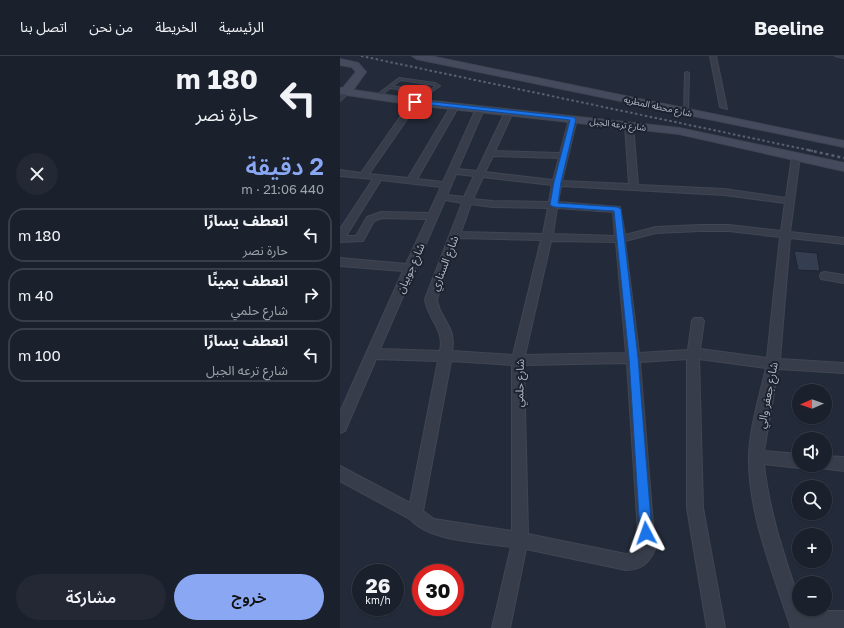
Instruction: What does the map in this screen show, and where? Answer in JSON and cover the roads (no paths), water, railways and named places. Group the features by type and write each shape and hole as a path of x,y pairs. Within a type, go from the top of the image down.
{"street":[{"name":"شارع محطه المطريه","path":"417,56 844,144"},
{"path":"473,67 480,56"},
{"path":"713,56 724,107"},
{"path":"838,56 844,56"},
{"path":"340,62 358,66 361,72 342,94"},
{"name":"شارع ترعه الجبل","path":"342,94 378,96 415,102 658,129 689,140 795,160 844,167"},
{"path":"363,176 415,102"},
{"path":"411,181 455,106"},
{"name":"شارع جوبيان","path":"341,421 480,109"},
{"name":"شارع السناري","path":"415,514 448,342 442,322 432,309 430,299 456,235 467,201 508,112"},
{"name":"شارع حلمي","path":"501,628 520,540 518,360 547,238 557,182 573,119"},
{"path":"629,125 634,186"},
{"path":"490,153 564,156"},
{"name":"شارع ترعه الجبل","path":"795,160 844,174"},
{"name":"شارع جعفر والي","path":"795,160 784,234 773,364 763,411 756,457 759,490 768,532 782,578 799,624"},
{"path":"453,171 557,182 724,192 789,201"},
{"path":"340,173 447,185"},
{"path":"378,177 340,238 359,239 370,219 381,215 433,216"},
{"path":"340,473 415,514 423,522 433,527 520,540 626,562 635,562 643,557 647,549 633,358 617,209 554,205 512,205 442,197"},
{"path":"456,235 621,239 656,230 677,228 729,228 844,241"},
{"path":"340,262 410,268"},
{"path":"825,276 844,279"},
{"path":"698,322 693,354 695,508 716,628"},
{"path":"372,354 518,360 633,358 693,354 713,355 773,364 844,368"},
{"path":"756,457 792,460"},
{"path":"832,463 844,464"},
{"path":"799,624 844,620"}],"lane":[{"path":"686,112 687,72"},
{"path":"378,96 389,87 398,80 404,79 438,86 433,91 428,93 389,87"}],"railway":[{"path":"361,56 813,151"},
{"path":"808,150 844,158"}]}
